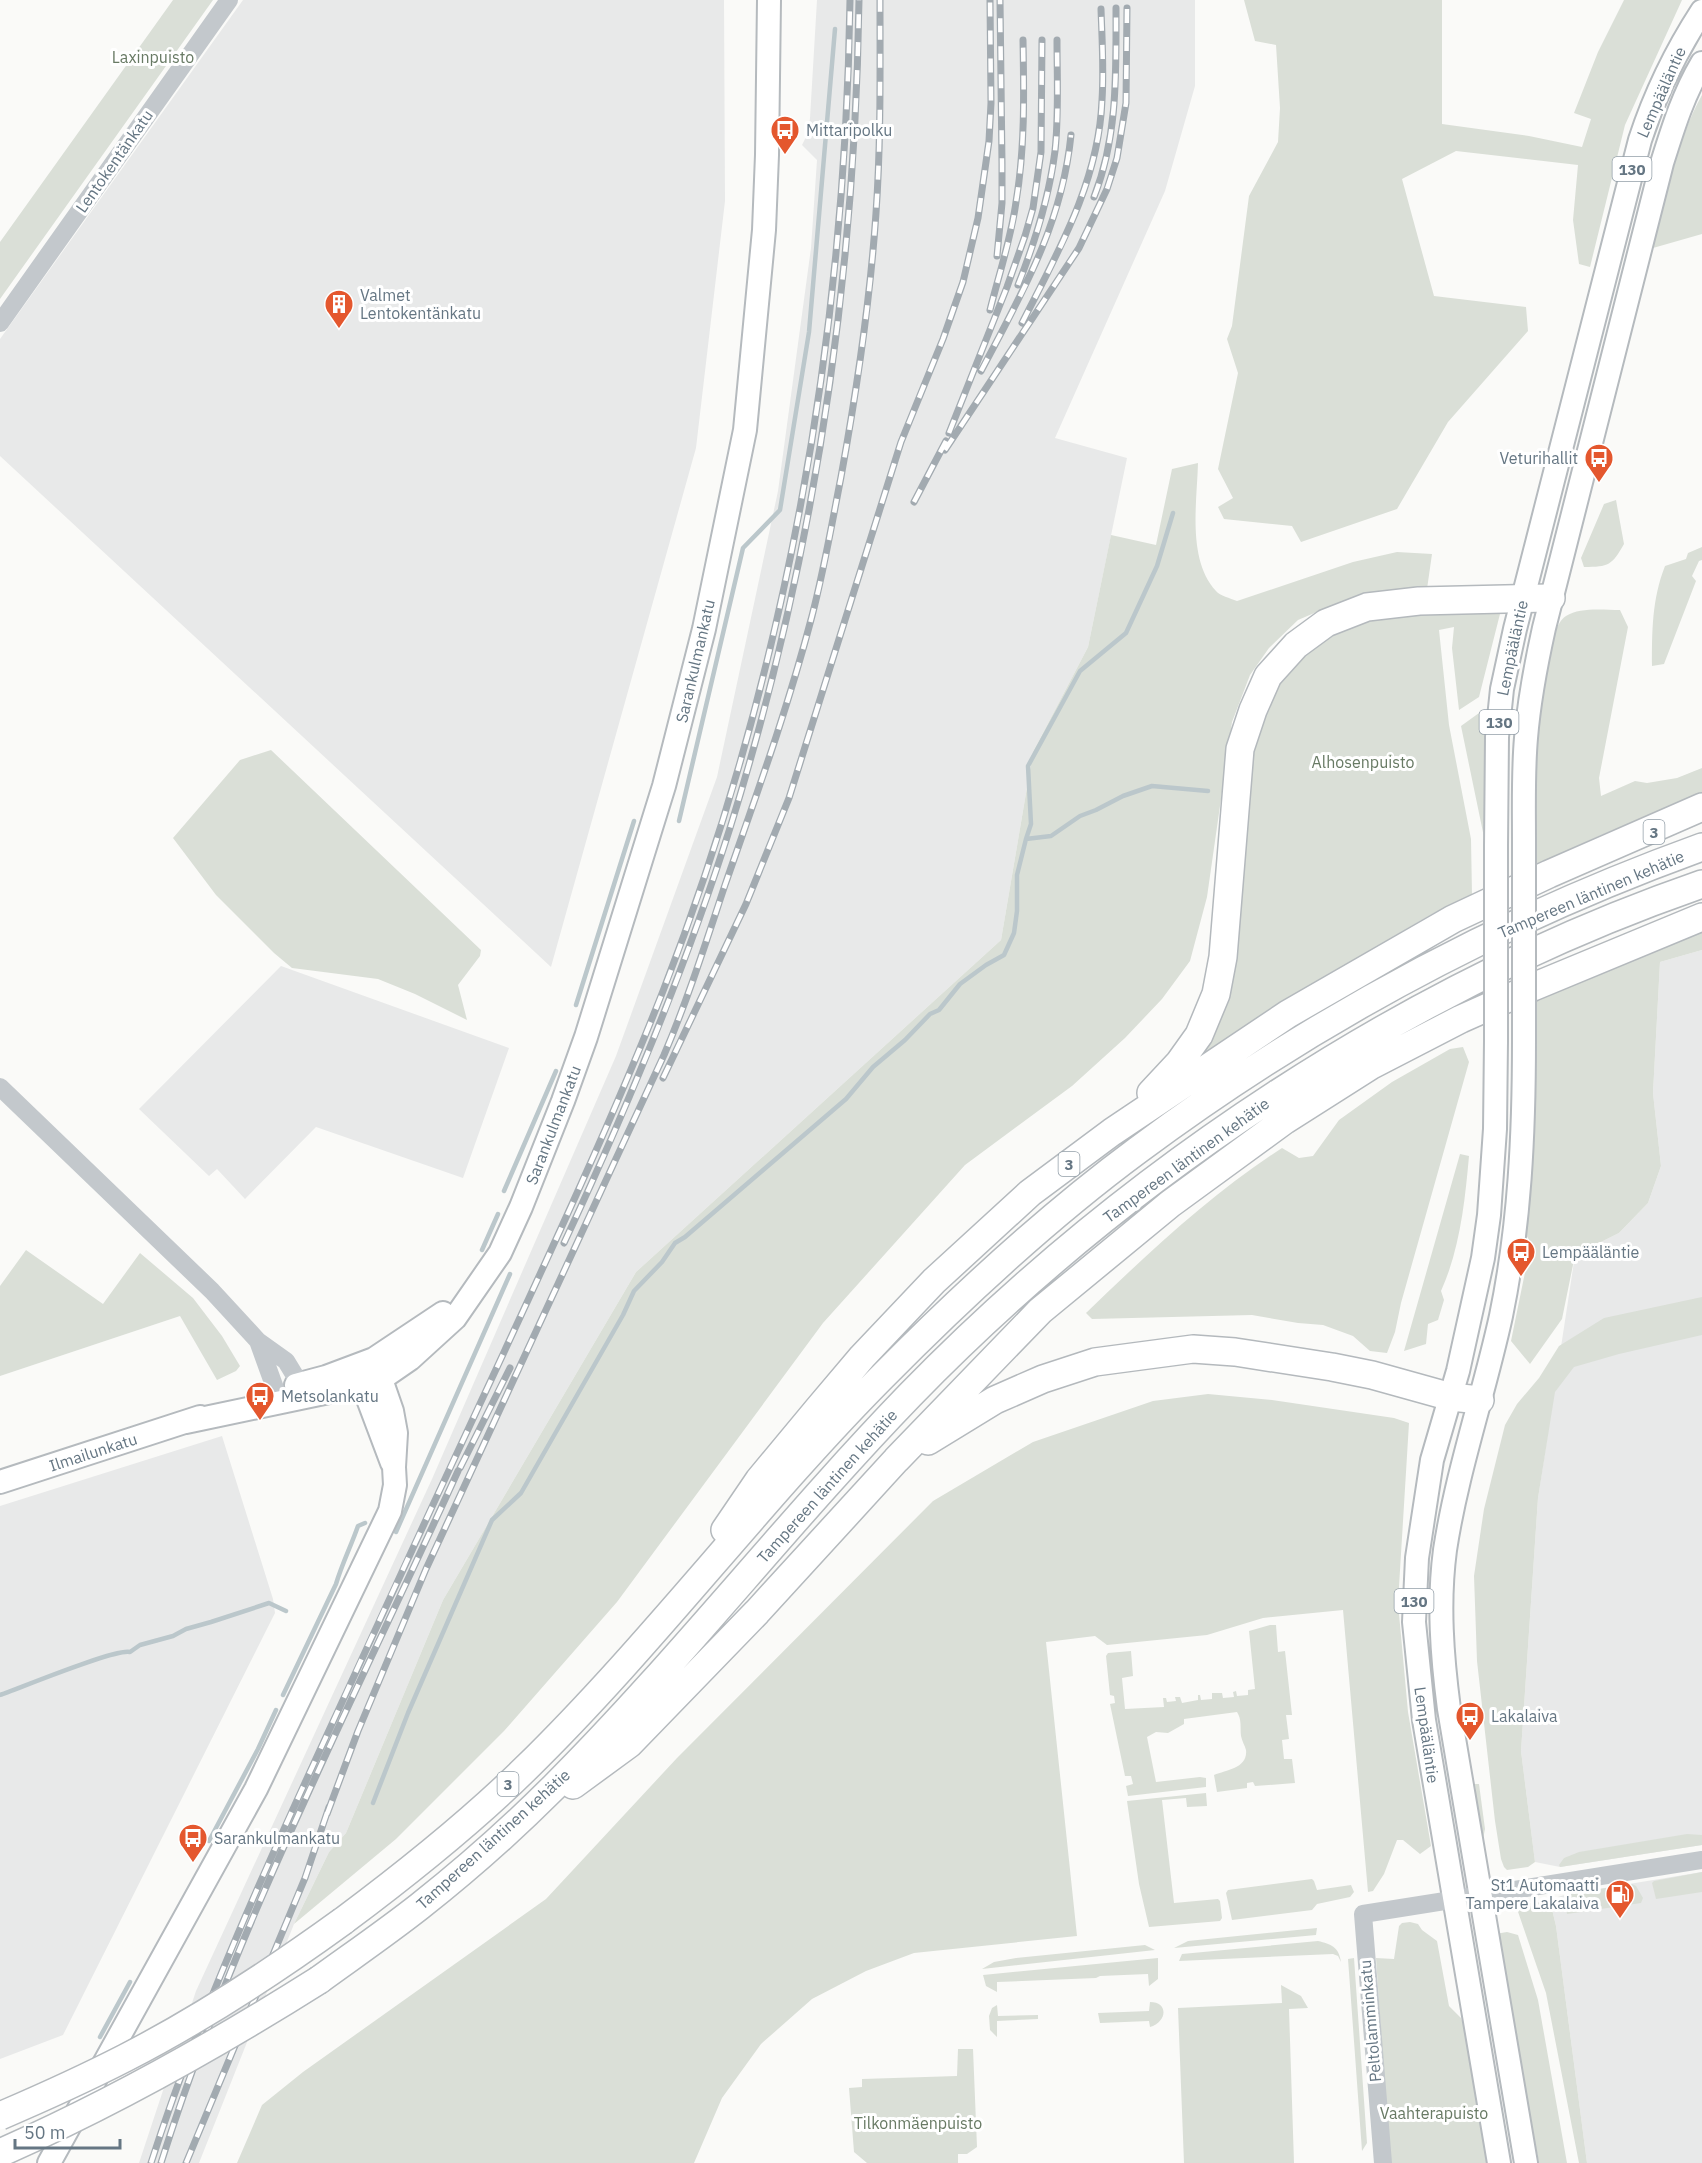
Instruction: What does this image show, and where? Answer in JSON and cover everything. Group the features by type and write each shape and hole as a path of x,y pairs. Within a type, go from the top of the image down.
{"highway":[{"path":"1112,1132 1179,1063 1198,1035 1216,994 1222,957 1240,748 1268,676 1296,645 1326,623 1367,607 1419,601 1551,598"},
{"path":"1607,850 1702,807"},
{"name":"3","path":"657,1630 759,1480 862,1357 934,1281 1030,1193 1112,1132 1288,1014 1433,930 1549,874 1702,815"},
{"name":"Tampereen läntinen kehätie","path":"0,2116 137,2052 283,1964 407,1873 525,1769 657,1630 809,1456 879,1380 996,1268 1056,1215 1137,1150 1305,1037 1411,975 1553,907 1702,848"},
{"name":"Tampereen läntinen kehätie","path":"0,2153 46,2133 166,2072 262,2016 319,1980 418,1908 488,1848 551,1789 630,1707 834,1477 911,1394 1011,1299 1144,1188 1270,1098 1370,1036 1455,990 1561,940 1702,884"},
{"name":"3","path":"488,1848 629,1744 757,1612 896,1460 1040,1311 1170,1204 1285,1120 1370,1066 1461,1019 1602,957 1702,918"},
{"path":"896,1460 995,1400 1043,1379 1095,1362 1154,1353 1193,1349 1235,1352 1362,1373 1451,1397 1480,1400"}],"main road":[{"name":"Sarankulmankatu","path":"368,1372 475,1288 500,1253 521,1207 582,1048 664,786 704,629 745,430 764,230 769,84 769,0"},
{"name":"Lempääläntie","path":"1499,2163 1453,1900 1419,1682 1414,1591 1420,1529 1432,1460 1451,1397 1472,1310 1489,1215 1495,1130 1496,769 1501,699 1522,599 1640,140 1650,108 1666,74 1702,11"},
{"name":"Lempääläntie","path":"1526,2163 1448,1698 1443,1659 1441,1609 1445,1552 1503,1305 1516,1224 1524,1109 1524,775 1526,737 1535,668 1662,163 1680,108 1702,63"},
{"name":"Ilmailunkatu","path":"0,1482 186,1422 241,1401 301,1390 326,1377 368,1372"},
{"path":"49,2163 266,1770 390,1511 395,1485 394,1467 368,1372"}],"street":[{"name":"Lentokentänkatu","path":"0,323 229,0"},
{"path":"0,1087 212,1291 258,1341 286,1361 301,1390"},
{"path":"258,1341 278,1396"},
{"path":"1453,1900 1702,1860"},
{"name":"Peltolamminkatu","path":"1383,2163 1363,1914 1453,1900"}],"shaded area":[{"path":"243,0 724,0 725,201 696,448 551,967 0,456 0,339"},
{"path":"817,0 1195,0 1195,86 1165,191 1055,438 1127,458 1088,647 1033,752 1001,940 636,1272 443,1600 346,1833 329,1852 294,1924 199,2163 139,2163 196,1991 432,1479 616,1056 717,777 778,491 811,248 817,160 802,145 808,133 810,118"},
{"path":"1702,950 1702,1845 1560,1867 1535,1862 1521,1751 1538,1498 1575,1255 1619,1233 1648,1203 1661,1166 1653,1093 1660,962"},
{"path":"281,966 509,1048 463,1178 316,1127 245,1199 217,1169 209,1176 139,1109"},
{"path":"222,1436 273,1599 275,1613 63,2035 0,2059 0,1506"},
{"path":"1702,1872 1702,2163 1587,2163 1556,1926 1551,1905 1544,1901 1568,1894"}],"green space":[{"name":"Laxinpuisto","path":"173,0 213,0 0,299 0,242"},
{"path":"1244,0 1442,0 1442,124 1529,136 1582,147 1591,119 1574,113 1598,52 1624,0 1682,0 1625,125 1590,267 1579,264 1573,220 1578,165 1456,151 1402,179 1434,296 1526,307 1528,331 1448,422 1397,509 1301,542 1292,526 1224,519 1218,507 1233,498 1218,469 1238,373 1227,339 1232,326 1249,196 1278,142 1280,108 1276,45 1255,41"},
{"path":"1702,95 1702,234 1653,248 1685,131"},
{"path":"1198,463 1197,547 1207,578 1220,594 1237,601 1353,562 1397,552 1432,554 1427,589 1373,594 1333,605 1298,620 1269,648 1250,675 1232,722 1207,897 1190,961 1162,999 1125,1038 1072,1086 965,1165 823,1323 617,1602 504,1731 396,1839 294,1924 329,1852 346,1833 443,1600 636,1272 1001,940 1033,752 1088,647 1111,535 1156,545 1172,469"},
{"path":"1616,500 1624,544 1613,561 1604,565 1584,567 1581,558 1604,504"},
{"path":"1702,547 1702,560 1699,561 1692,576 1696,581 1664,664 1652,666 1655,603 1665,566 1686,559 1688,553"},
{"name":"Alhosenpuisto","path":"1501,610 1479,697 1459,710 1452,648 1454,627 1439,630 1449,725 1471,839 1472,895 1404,931 1190,1066 1209,1029 1248,747 1273,685 1315,637 1379,611"},
{"path":"1620,610 1628,627 1599,778 1601,796 1635,781 1647,783 1677,778 1702,768 1702,793 1533,866 1532,769 1540,694 1551,644 1558,626 1566,616 1572,613"},
{"path":"1479,713 1483,718 1486,758 1485,842 1461,726"},
{"path":"271,750 481,950 480,956 458,985 467,1020 415,994 378,979 292,968 216,895 173,838 240,760"},
{"path":"1702,930 1702,950 1660,962 1653,1093 1661,1166 1648,1203 1619,1233 1575,1255 1562,1319 1530,1364 1511,1341 1531,1243 1526,1235 1525,1227 1533,995"},
{"path":"1463,1047 1469,1062 1401,1303 1395,1332 1387,1353 1370,1351 1353,1336 1323,1325 1252,1315 1092,1319 1086,1313 1180,1226 1256,1166 1282,1148 1299,1158 1313,1156 1339,1120 1392,1082 1450,1049"},
{"path":"1460,1154 1469,1156 1466,1190 1453,1259 1441,1291 1444,1300 1438,1320 1428,1324 1426,1344 1404,1351"},
{"path":"26,1250 103,1304 140,1253 193,1298 222,1336 240,1366 236,1371 217,1380 180,1316 0,1376 0,1286"},
{"path":"1702,1297 1702,1335 1574,1367 1555,1392 1538,1498 1521,1751 1535,1862 1528,1867 1507,1870 1501,1859 1495,1821 1477,1661 1474,1576 1484,1509 1505,1425 1517,1404 1539,1378 1559,1346 1604,1318"},
{"path":"1208,1394 1272,1400 1394,1418 1409,1423 1398,1603 1408,1712 1431,1846 1420,1854 1403,1840 1397,1840 1384,1874 1373,1891 1368,1892 1343,1610 1263,1618 1207,1635 1107,1645 1095,1636 1046,1642 1077,1936 914,1953 866,1971 812,1999 761,2044 722,2098 694,2163 237,2163 262,2105 303,2072 546,1899 677,1758 933,1501 1033,1442 1153,1401"},
{"path":"1276,1625 1278,1652 1285,1651 1292,1715 1286,1715 1289,1739 1282,1740 1284,1759 1292,1759 1295,1783 1255,1786 1253,1782 1247,1783 1247,1788 1217,1792 1214,1775 1240,1765 1246,1756 1237,1712 1184,1719 1184,1724 1168,1733 1156,1732 1147,1737 1156,1782 1200,1777 1206,1778 1206,1787 1128,1796 1126,1786 1133,1784 1131,1776 1125,1776 1110,1704 1115,1703 1114,1696 1110,1695 1106,1656 1108,1653 1131,1651 1133,1676 1122,1678 1125,1709 1164,1707 1163,1698 1166,1698 1167,1702 1176,1701 1175,1697 1180,1697 1182,1703 1198,1700 1198,1695 1201,1700 1212,1699 1212,1693 1222,1693 1223,1698 1234,1697 1233,1692 1236,1691 1237,1696 1248,1695 1248,1690 1255,1689 1249,1631"},
{"path":"1475,1784 1479,1784 1485,1829 1483,1839 1479,1841"},
{"path":"1206,1793 1207,1806 1187,1807 1186,1798 1162,1800 1174,1903 1218,1899 1222,1918 1220,1921 1149,1927 1139,1884 1127,1801"},
{"path":"1687,1834 1702,1835 1702,1845 1560,1867 1559,1865 1564,1858 1579,1852"},
{"path":"1702,1872 1702,1892 1656,1899 1652,1883 1654,1881"},
{"path":"1312,1879 1317,1890 1351,1885 1354,1892 1350,1897 1317,1904 1312,1910 1232,1920 1226,1893 1228,1890"},
{"path":"1632,1884 1636,1886 1643,1898 1641,1903 1567,1914 1564,1897 1567,1894"},
{"path":"1544,1901 1551,1905 1556,1926 1587,2163 1579,2163 1546,1993 1516,1906"},
{"name":"Vaahterapuisto","path":"1410,1922 1418,1924 1422,1930 1437,1941 1449,2006 1461,2018 1471,2045 1490,2163 1390,2163 1376,1958 1394,1959 1399,1926"},
{"path":"1317,1928 1316,1935 1174,1948 1188,1941"},
{"path":"1507,1932 1518,1935 1538,2000 1567,2163 1539,2163 1495,1934"},
{"path":"1318,1941 1334,1947 1341,1962 1338,1956 1333,1954 1179,1961 1182,1954"},
{"path":"1145,1945 1155,1950 982,1969 994,1962 1016,1958"},
{"path":"1158,1958 1158,1979 1149,1986 1148,1974 997,1982 997,1992 986,1986 983,1975"},
{"path":"1354,1958 1367,2143 1362,2151 1348,1959"},
{"path":"1281,1985 1301,1996 1308,2008 1289,2009 1294,2163 1184,2163 1178,2008 1282,2003"},
{"path":"1150,2002 1160,2005 1164,2013 1160,2021 1150,2027 1149,2021 1100,2023 1098,2013 1149,2011"},
{"path":"997,2005 998,2016 1038,2015 1038,2019 997,2021 997,2037 990,2030 989,2016 992,2008"},
{"name":"Tilkonmäenpuisto","path":"958,2049 973,2049 977,2147 967,2154 958,2154 958,2163 867,2163 854,2152 849,2088 862,2087 862,2079 957,2076"}],"waterway":[{"path":"679,821 743,548 780,510 809,332 835,29"},
{"path":"1026,839 1031,824 1028,766 1080,671 1126,633 1157,566 1173,513"},
{"path":"373,1803 408,1713 492,1520 521,1493 623,1315 634,1291 662,1262 675,1243 685,1237 846,1099 873,1067 905,1040 930,1014 939,1010 960,984 1004,955 1014,933 1017,911 1017,875 1026,839 1051,836 1080,816 1123,796 1152,786 1208,791"},
{"path":"576,1005 634,821"},
{"path":"504,1191 556,1071"},
{"path":"482,1250 498,1214"},
{"path":"396,1532 510,1274"},
{"path":"283,1695 336,1584 358,1526 365,1523"},
{"path":"0,1695 88,1662 121,1652 130,1652 140,1645 269,1603 286,1611"},
{"path":"209,1841 276,1710"},
{"path":"100,2037 130,1982"}],"railway":[{"path":"151,2163 189,2054 255,1894 606,1127 645,1037 706,872 743,751 775,628 801,504 821,379 836,253 846,127 850,0"},
{"path":"564,1243 654,1038 713,881 759,727 785,625 807,522 839,315 856,105 859,0"},
{"path":"327,1814 358,1731 426,1569 673,1034 793,684 828,546 867,312 878,186 880,0"},
{"path":"663,1078 746,904 789,798 901,442 943,339 963,282 978,218 989,141 990,0"},
{"path":"997,256 1002,203 1000,0"},
{"path":"1094,197 1102,174 1112,128 1116,8"},
{"path":"945,450 1079,248 1107,189 1117,158 1126,103 1127,8"},
{"path":"1022,323 1062,243 1085,187 1093,159 1102,100 1101,9"},
{"path":"990,310 1014,216 1019,182 1023,121 1023,40"},
{"path":"949,433 1007,287 1033,208 1041,152 1042,40"},
{"path":"1018,285 1041,220 1055,151 1058,96 1057,40"},
{"path":"981,371 1038,258 1059,199 1071,135"},
{"path":"914,502 946,441"},
{"path":"460,1468 510,1368"},
{"path":"161,2163 191,2074 261,1899 458,1471"},
{"path":"186,2163 305,1878 329,1807"}],"place":[{"name":"Mittaripolku","path":"785,156"},
{"name":"Valmet Lentokentänkatu","path":"339,330"},
{"name":"Veturihallit","path":"1599,484"},
{"name":"Lempääläntie","path":"1521,1278"},
{"name":"Metsolankatu","path":"260,1422"},
{"name":"Lakalaiva","path":"1470,1742"},
{"name":"Sarankulmankatu","path":"193,1864"},
{"name":"St1 Automaatti Tampere Lakalaiva","path":"1620,1920"}]}
